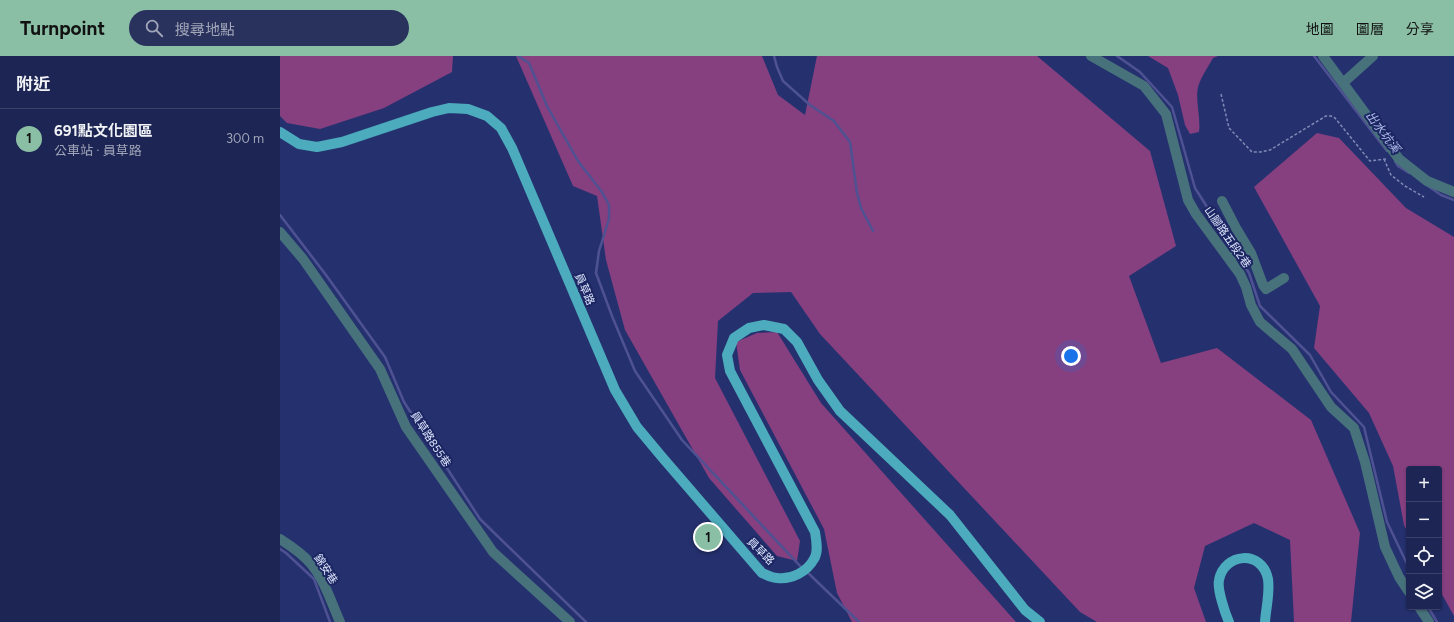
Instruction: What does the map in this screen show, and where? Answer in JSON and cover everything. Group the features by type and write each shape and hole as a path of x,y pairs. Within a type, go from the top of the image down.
{"main road":[{"name":"員草路","path":"280,132 299,144 317,147 342,142 432,112 449,108 468,108 487,116 501,128 512,148 615,390 637,427 762,573 776,578 790,578 802,572 814,559 817,544 815,532 730,371 727,355 734,338 749,328 764,325 784,329 797,342 818,380 840,411 950,515 1025,610 1040,622"},
{"path":"1229,622 1224,609 1218,581 1223,568 1233,561 1246,557 1254,560 1264,568 1268,578 1269,595 1265,622"}],"street":[{"name":"山腳路五段2巷","path":"1091,56 1144,86 1166,114 1188,200 1196,214 1240,274 1246,287 1251,305 1260,322 1292,350 1331,407 1354,428 1365,462 1385,546 1398,577 1406,588"},
{"path":"1323,56 1399,159 1428,180 1454,192"},
{"path":"1343,84 1373,56"},
{"path":"1222,201 1251,253 1263,285 1266,289 1284,278"},
{"name":"員草路855巷","path":"280,232 303,259 380,369 406,427 493,552 570,622"},
{"path":"1230,260 1245,244"},
{"name":"錦安巷","path":"280,539 298,551 312,564 325,588 340,622"},
{"path":"1421,610 1429,622"}],"path":[{"path":"1222,94 1229,128 1252,152 1270,150 1322,119 1331,116 1335,118 1370,161 1384,159 1391,174 1405,186 1424,197"}],"shaded area":[{"path":"280,56 453,56 452,72 384,108 320,129 287,123 280,116"},
{"path":"516,56 762,56 778,95 805,115 817,56 1037,56 1150,151 1176,246 1129,276 1161,363 1217,348 1311,420 1360,533 1351,622 1294,622 1290,540 1254,523 1205,546 1194,588 1206,622 1097,622 1080,612 820,334 791,292 753,293 718,321 715,378 800,541 797,561 777,556 709,478 625,330 606,260 597,196 573,186"},
{"path":"1148,56 1218,56 1213,58 1198,87 1197,98 1199,132 1190,134 1185,125 1178,95 1168,68"},
{"path":"1317,133 1339,138 1406,208 1454,237 1454,616 1442,594 1442,466 1406,466 1406,529 1393,466 1369,413 1314,348 1320,306 1254,187"},
{"path":"777,332 821,403 1016,622 852,622 837,593 824,529 740,370 736,342 757,333"}],"waterway":[{"path":"518,56 529,63 547,106 578,161 602,192 609,205 609,219 599,251 596,273 635,371 682,440 802,568"},
{"path":"774,56 783,81 810,105 834,121 850,142 857,193 861,208 873,231"},
{"path":"1117,56 1140,72 1172,107 1195,188 1235,251"},
{"name":"出水坑溪","path":"1314,56 1387,151"},
{"name":"出水坑溪","path":"1395,161 1398,166 1409,173"},
{"name":"出水坑溪","path":"1428,186 1441,195 1454,200"},
{"path":"280,215 326,275 385,357 404,402 480,519 586,622"},
{"path":"1238,255 1249,273 1260,306 1310,355 1331,392 1364,427 1387,522 1406,562"},
{"path":"280,549 314,579 330,622"},
{"path":"806,571 859,622"},
{"path":"1430,610 1437,622"}],"place":[{"name":"691點文化園區","path":"708,537"}]}
